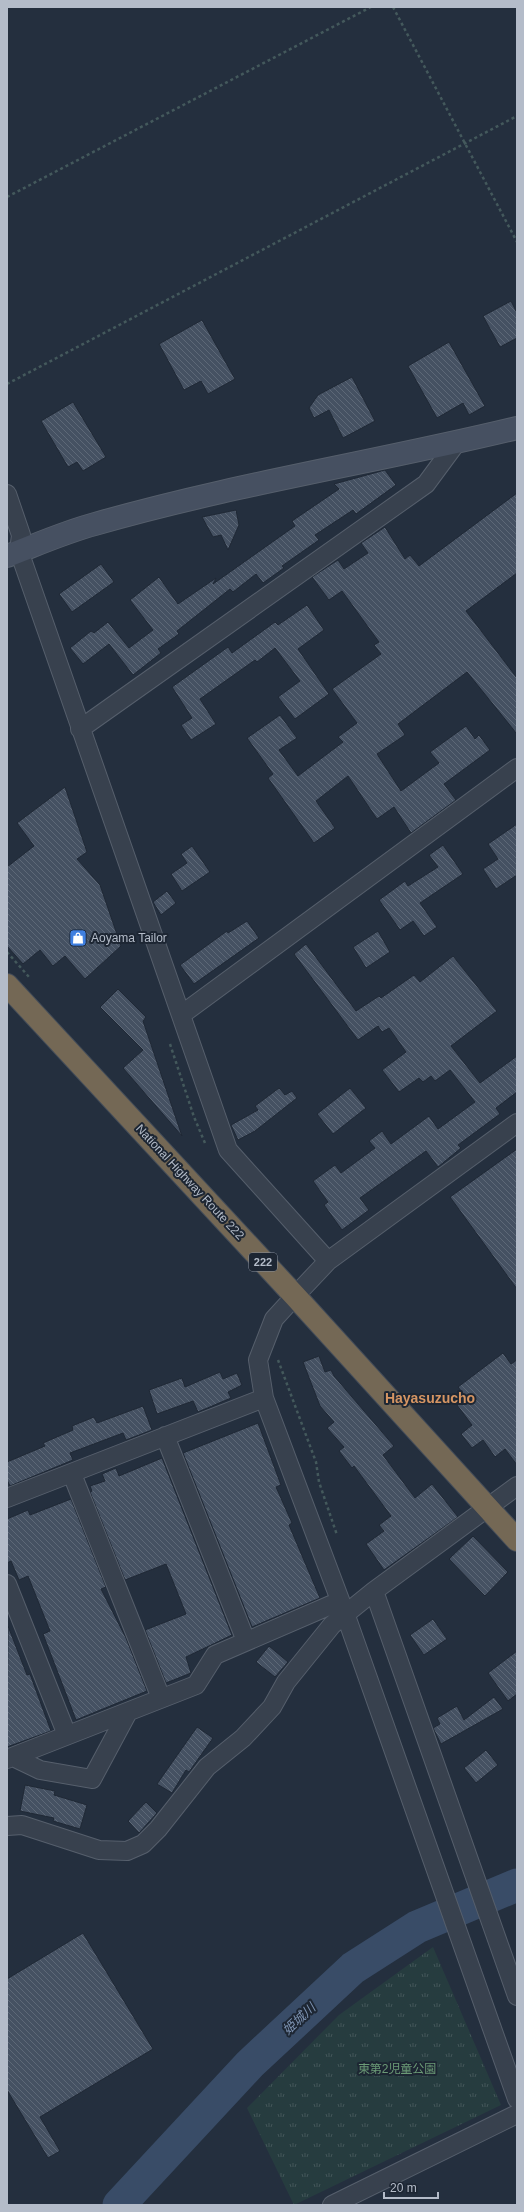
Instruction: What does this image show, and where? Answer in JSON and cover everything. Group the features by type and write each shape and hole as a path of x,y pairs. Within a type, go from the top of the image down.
{"highway":[{"name":"National Highway Route 222","path":"7,984 295,1296 517,1540"}],"street":[{"path":"13,554 94,524 256,484 517,428"},
{"path":"80,729 426,484 457,442"},
{"path":"7,494 21,535 13,554 80,729 228,1150 328,1261"},
{"path":"181,1015 517,768"},
{"path":"517,1123 328,1261 274,1319 258,1360 264,1398 343,1608 517,2099"},
{"path":"7,1498 72,1474 264,1398"},
{"path":"165,1436 246,1641"},
{"path":"72,1474 161,1698"},
{"path":"10,1758 196,1685 215,1655 246,1641 343,1608 374,1591 517,1486"},
{"path":"7,1584 67,1735"},
{"path":"374,1591 517,1996"},
{"path":"7,1826 22,1825 99,1850 127,1851 143,1844 158,1829 207,1766 243,1738 272,1707 286,1682 332,1625 343,1608"},
{"path":"10,1758 40,1770 92,1780 128,1712"},
{"path":"332,2205 517,2114"}],"path":[{"path":"7,197 371,7"},
{"path":"393,7 517,242"},
{"path":"7,384 517,116"},
{"path":"7,952 33,981"},
{"path":"170,1043 194,1117 206,1145"},
{"path":"275,1352 316,1462 319,1482 339,1541"}],"green space":[{"name":"東第2児童公園","path":"433,1947 501,2105 294,2205 247,2108 339,2015"}],"building":[{"path":"511,301 517,313 517,338 500,347 483,316"},
{"path":"202,320 235,379 208,394 201,381 184,390 159,344"},
{"path":"449,342 485,406 469,415 463,403 437,418 408,366"},
{"path":"352,377 375,421 343,438 329,410 314,418 309,408 318,395"},
{"path":"73,402 106,457 83,471 77,462 68,467 41,421"},
{"path":"385,470 396,485 356,514 353,510 315,535 319,540 282,566 284,568 263,583 256,574 233,592 230,589 177,631 179,634 158,649 161,653 133,675 109,644 83,664 70,648 91,631 94,633 108,622 129,648 153,630 130,600 159,577 178,604 216,578 213,584 295,526 292,521 339,489 334,484"},
{"path":"517,493 517,573 466,611 517,678 517,734 467,672 398,724 405,735 377,754 401,791 439,763 430,752 466,726 475,739 479,735 490,750 444,784 456,800 411,833 394,807 377,819 348,776 316,801 335,828 314,843 268,778 273,774 247,738 280,715 297,738 279,750 298,776 343,742 338,737 357,723 332,689 381,654 374,645 379,642 342,591 329,600 312,577 338,560 344,569 368,553 361,543 385,527 405,559 410,555 419,566"},
{"path":"236,510 239,525 228,550 221,535 213,537 202,517"},
{"path":"101,564 114,582 72,612 59,594"},
{"path":"307,605 324,630 298,649 329,694 295,719 278,697 300,681 275,648 257,662 255,660 200,699 216,724 191,740 181,725 192,718 172,687 228,647 232,653 275,622 278,625"},
{"path":"65,787 87,852 77,859 100,885 121,946 85,979 65,956 53,966 40,950 23,964 7,946 7,867 34,846 17,823"},
{"path":"517,824 517,875 496,889 483,869 498,859 488,844"},
{"path":"443,845 463,874 420,903 437,927 424,936 413,921 400,930 379,900 405,881 408,886 438,867 429,855"},
{"path":"192,846 210,872 182,891 171,874 187,863 181,854"},
{"path":"167,891 176,903 161,915 153,902"},
{"path":"247,921 259,938 194,984 180,965 227,931 228,933"},
{"path":"378,931 390,952 366,968 353,947"},
{"path":"306,944 356,1011 379,996 381,998 414,975 420,982 453,956 497,1011 451,1046 480,1083 517,1056 517,1092 496,1108 500,1114 458,1145 461,1148 438,1167 426,1151 360,1198 369,1210 342,1230 324,1205 328,1202 313,1181 335,1165 341,1173 375,1148 369,1141 382,1131 391,1144 429,1116 438,1129 475,1102 450,1070 435,1081 431,1076 423,1082 419,1078 399,1092 382,1070 406,1052 389,1028 382,1032 378,1026 358,1040 294,954"},
{"path":"118,989 146,1017 143,1021 182,1136 123,1068 143,1050 100,1007"},
{"path":"279,1088 285,1095 292,1091 297,1098 255,1131 238,1140 231,1125 258,1110 255,1106"},
{"path":"350,1088 366,1108 333,1134 317,1114"},
{"path":"517,1149 517,1289 450,1197"},
{"path":"503,1353 511,1364 517,1360 517,1465 505,1449 495,1457 483,1440 472,1448 461,1434 472,1425 457,1405 466,1397 458,1387"},
{"path":"319,1356 325,1372 331,1370 334,1376 394,1446 383,1455 415,1498 432,1484 458,1517 384,1570 366,1544 384,1531 379,1525 391,1516 354,1466 352,1468 339,1451 344,1447 327,1428 334,1422 320,1406 303,1362"},
{"path":"220,1372 223,1379 237,1373 242,1385 228,1392 231,1398 198,1412 193,1401 157,1414 149,1390 182,1378 185,1387"},
{"path":"143,1406 152,1430 126,1440 123,1433 70,1453 73,1460 10,1486 7,1480 7,1462 45,1446 43,1443 73,1430 72,1426 94,1417 97,1423"},
{"path":"258,1423 281,1485 276,1487 292,1523 289,1525 320,1598 252,1627 183,1453"},
{"path":"162,1458 232,1635 186,1657 191,1673 166,1683 145,1630 186,1614 166,1564 125,1580 90,1492 92,1491 90,1486 105,1481 102,1474 116,1468 119,1476"},
{"path":"71,1499 106,1587 101,1589 126,1638 147,1691 76,1720 43,1634 50,1631 28,1576 19,1580 11,1561 7,1563 7,1519 28,1510 30,1515"},
{"path":"473,1536 508,1572 485,1596 449,1559"},
{"path":"433,1619 447,1639 424,1655 410,1635"},
{"path":"8,1626 27,1675 30,1674 51,1731 7,1747"},
{"path":"269,1646 288,1662 275,1677 256,1662"},
{"path":"517,1651 517,1694 508,1701 488,1673"},
{"path":"494,1697 503,1709 441,1744 433,1728 440,1724 437,1718 457,1706 464,1720"},
{"path":"197,1727 213,1738 189,1772 186,1770 172,1793 157,1784"},
{"path":"486,1750 498,1765 476,1783 464,1768"},
{"path":"25,1785 55,1791 54,1795 87,1805 80,1829 53,1821 54,1818 20,1811"},
{"path":"146,1802 157,1813 139,1833 128,1821"},
{"path":"83,1933 153,2049 40,2117 60,2151 48,2158 7,2090 7,1979"}],"waterway":[{"name":"姫城川","path":"119,2205 250,2064 353,1968 417,1927 517,1885"}],"place":[{"name":"Aoyama Tailor","path":"78,938"}],"district":[{"name":"Hayasuzucho","path":"430,1398"}]}
